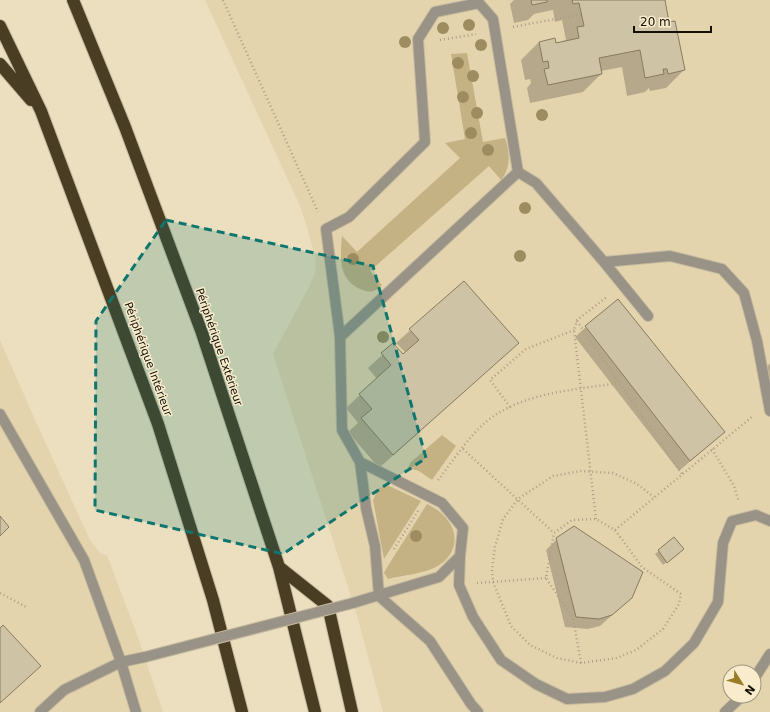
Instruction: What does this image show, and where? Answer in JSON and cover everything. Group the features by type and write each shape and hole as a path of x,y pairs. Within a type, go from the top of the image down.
{"highway":[{"name":"Périphérique Extérieur","path":"72,0 125,127 202,333 279,567 315,712"},
{"name":"Périphérique Intérieur","path":"0,26 41,111 158,424 213,600 242,712"},
{"path":"0,64 41,111"},
{"path":"279,567 328,606 352,712"}],"lane":[{"path":"478,712 471,704 430,641 379,596 375,546 366,508 360,462 342,430 340,337 326,229 349,217 425,142 418,40 435,12 479,2 494,19 518,172 536,183 648,316"},
{"path":"340,337 518,172"},
{"path":"604,262 670,256 722,269 744,293 757,341 769,407"},
{"path":"0,414 84,560 121,662 136,712"},
{"path":"360,462 442,503 463,528 459,585 473,617 501,660 536,684 568,699 605,697 633,689 665,671 694,643 718,602 723,543 732,521 756,515 770,521"},
{"path":"40,712 64,690 121,662 353,604 439,578 460,556"},
{"path":"762,668 770,654"},
{"path":"724,712 733,704"}],"path":[{"path":"223,0 326,229"},
{"path":"596,519 574,330 577,320 623,285"},
{"path":"577,320 682,474"},
{"path":"510,407 490,380 526,349 574,330"},
{"path":"377,576 428,495 463,449 487,422 510,407 554,393 619,383"},
{"path":"615,530 712,449 769,407"},
{"path":"463,449 554,533"},
{"path":"712,449 734,486 744,518"},
{"path":"581,664 573,618 546,578 554,533 572,520 596,519 615,530 642,568 681,594 679,604 663,629 636,650 617,658 581,664 557,658 530,645 511,626 493,582 492,570 495,547 503,519 518,499 553,476 581,471 613,473 637,484 654,497"},
{"path":"477,583 546,578"},
{"path":"0,593 28,608"}],"highlighted area":[{"path":"166,220 373,266 426,458 283,554 95,510 96,321"}],"shaded area":[{"path":"205,0 770,0 770,712 383,712 356,612 273,354 315,273 316,260 300,206"},
{"path":"467,53 483,142 505,138 509,154 507,170 501,180 489,166 370,271 382,285 377,290 372,292 360,289 353,285 344,273 341,259 342,236 357,252 460,158 445,143 465,139 451,54"},
{"path":"0,340 90,540 101,554 107,555 139,640 163,712 0,712"},
{"path":"442,435 456,446 432,480 419,471 408,468 410,463"},
{"path":"387,485 421,501 384,559 373,500 378,489"},
{"path":"427,504 440,512 453,530 454,544 452,551 443,562 436,567 419,573 388,579 384,573 386,569"}],"building":[{"path":"531,0 547,0 547,2 532,5"},
{"path":"572,0 665,0 669,22 675,21 685,70 668,74 667,69 663,69 664,74 645,78 640,50 599,58 602,74 548,85 544,69 549,68 548,61 543,62 539,42 555,38 556,43 579,38 577,27 584,26 579,3 573,4"},
{"path":"464,281 519,343 393,455 361,418 372,409 359,394 391,365 381,353 393,343 403,354 419,340 409,329"},
{"path":"618,299 725,432 690,461 585,326"},
{"path":"0,516 9,527 0,536"},
{"path":"574,526 643,572 632,598 612,615 599,619 576,617 556,538"},
{"path":"674,537 684,549 667,563 658,550"},
{"path":"3,625 41,666 0,703 0,628"}]}
